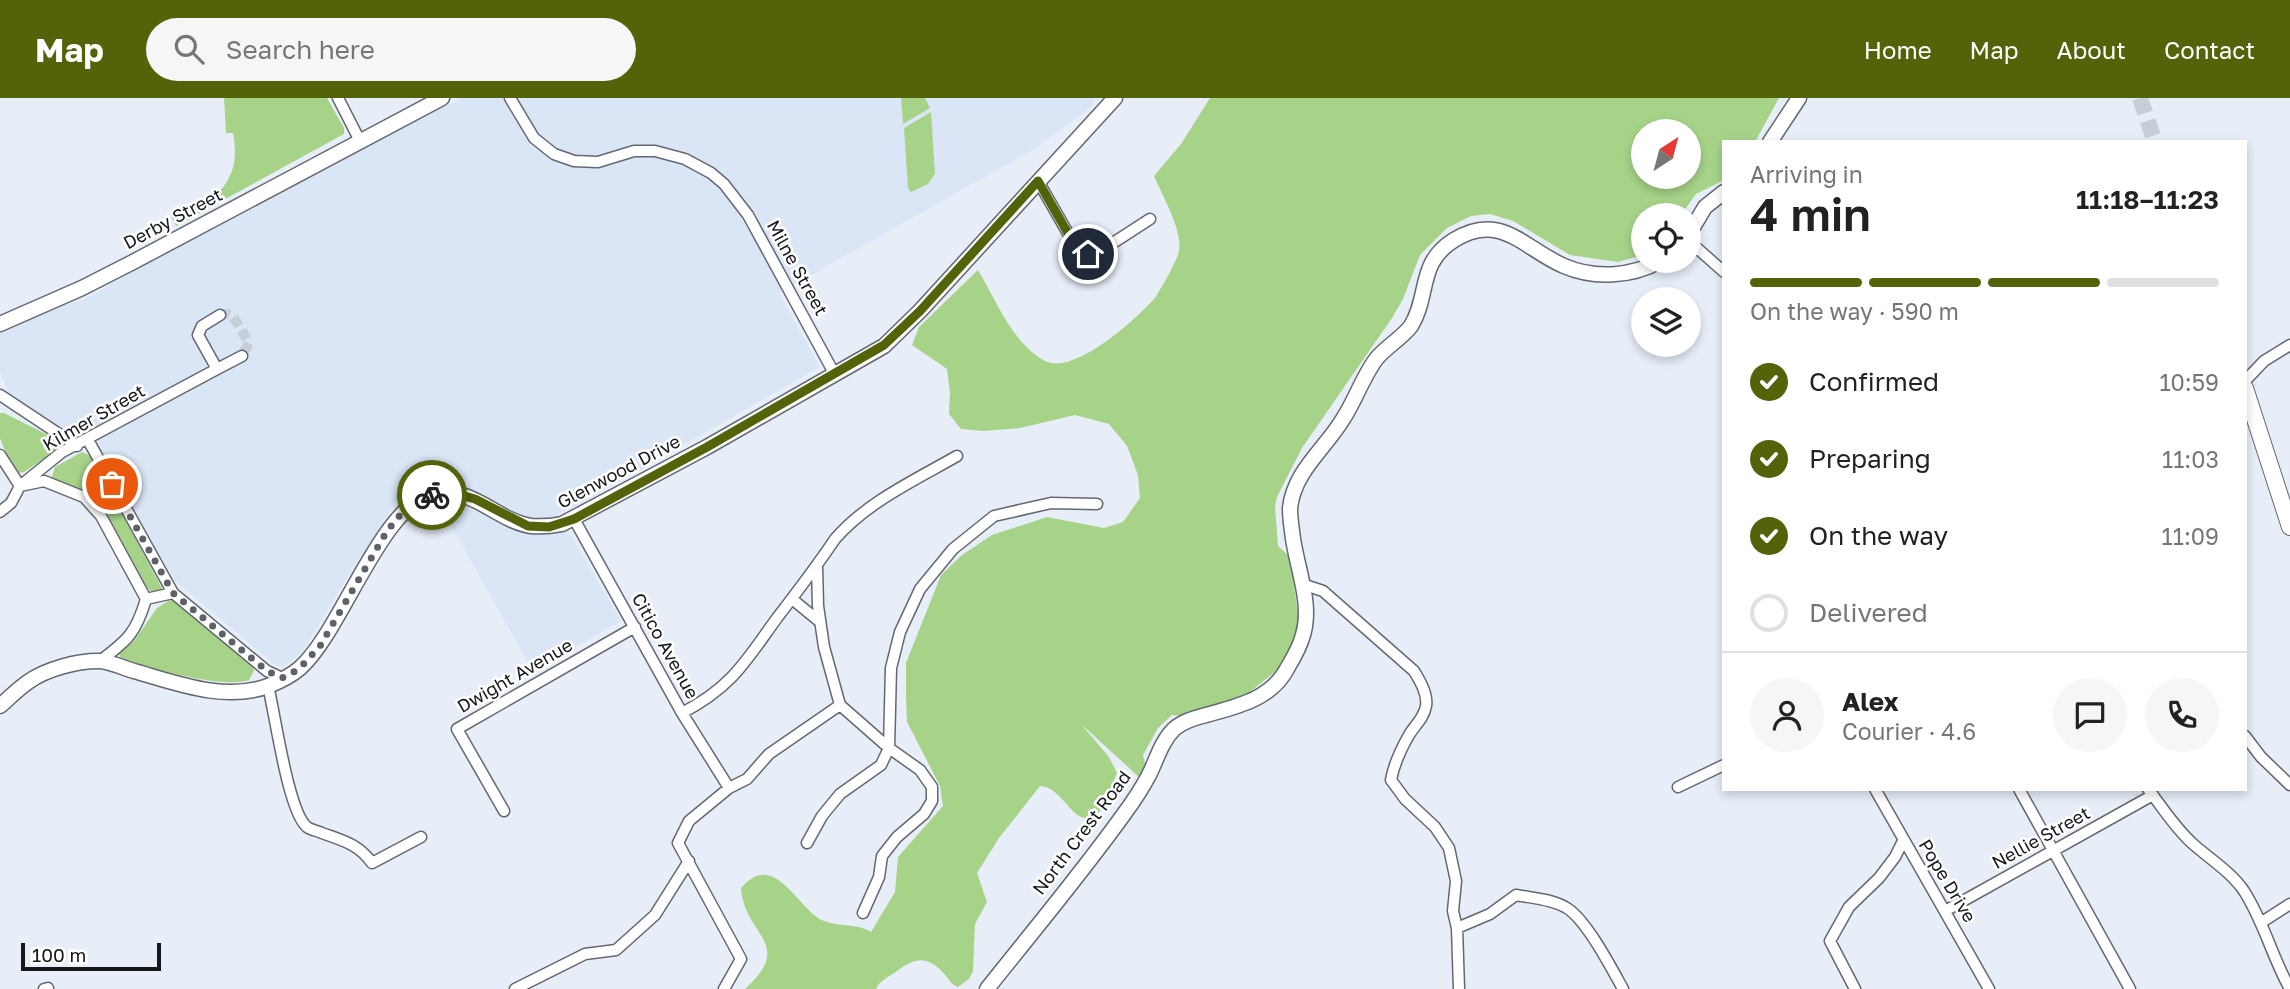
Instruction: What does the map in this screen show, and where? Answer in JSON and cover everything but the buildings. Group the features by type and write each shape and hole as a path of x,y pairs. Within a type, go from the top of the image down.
{"main road":[{"path":"2247,394 2290,527"}],"street":[{"path":"338,98 360,141"},
{"name":"Derby Street","path":"0,324 92,283 442,98"},
{"name":"Milne Street","path":"510,98 534,138 554,153 573,162 598,162 634,151 655,151 685,159 711,173 724,184 748,215 834,373"},
{"name":"Glenwood Drive","path":"0,706 30,680 65,666 100,661 185,686 235,694 268,686 299,669 320,646 387,531 406,508 436,493 457,494 475,499 528,526 549,527 574,519 707,447 884,345 920,311 1115,98"},
{"path":"1771,140 1799,98"},
{"path":"1038,181 1077,249 1088,254 1099,252 1150,219"},
{"path":"1701,213 1705,206 1722,193"},
{"name":"North Crest Road","path":"987,989 1124,815 1151,772 1164,741 1175,728 1190,719 1245,704 1269,692 1287,670 1304,633 1302,584 1293,546 1290,509 1298,479 1342,422 1377,358 1410,328 1417,314 1428,266 1451,242 1469,232 1489,229 1519,238 1562,265 1585,274 1631,271"},
{"path":"1701,252 1722,270"},
{"path":"218,369 198,335 202,326 220,316"},
{"path":"2247,379 2264,361 2290,345"},
{"name":"Kilmer Street","path":"0,512 11,503 20,486 62,452 242,356"},
{"path":"0,395 77,446"},
{"path":"88,440 173,593 267,671 282,678"},
{"path":"0,455 7,470 20,486 44,481 84,496 101,516 146,599 139,622 126,642 100,661"},
{"path":"682,713 705,701 729,682 756,650 849,522 889,495 957,456"},
{"path":"807,843 822,816 839,794 881,765 889,748 891,668 900,632 920,589 953,549 994,516 1051,503 1097,504"},
{"name":"Citico Avenue","path":"574,519 682,713 729,788"},
{"path":"817,565 824,647 840,705 920,771 932,786 932,801 924,814 897,837 882,856 878,877 863,913"},
{"path":"1302,584 1323,591 1414,671 1423,687 1426,706 1395,763 1391,780 1405,799 1435,827 1449,848 1456,881 1453,911 1457,928 1459,989"},
{"path":"146,599 173,593"},
{"path":"792,599 820,622"},
{"name":"Dwight Avenue","path":"503,811 457,729 635,627"},
{"path":"268,686 292,791 300,818 308,828 363,850 372,863 421,837"},
{"path":"724,989 741,959 678,843 689,821 729,788 747,779 769,754 840,705"},
{"path":"2247,739 2261,757 2290,785"},
{"path":"1678,787 1722,766"},
{"name":"Pope Drive","path":"1876,791 1989,989"},
{"path":"2020,791 2130,989"},
{"path":"2150,792 2172,822 2242,889 2262,922 2290,989"},
{"name":"Nellie Street","path":"1945,911 2054,852 2150,792"},
{"path":"1854,989 1830,941 1849,907 1878,878 1895,857 1903,841"},
{"path":"515,989 585,954 616,950 655,915 689,862"},
{"path":"1457,928 1490,914 1516,895 1567,907 1591,935 1623,989"},
{"path":"2262,922 2290,904"}],"shaded area":[{"path":"463,98 1094,98 1091,107 1031,151 779,293 820,367 578,505 558,513 621,621 533,671 428,485 417,488 397,501 302,653 284,666 275,665 175,581 101,450 77,435 47,423 14,402 0,373 0,332 55,308 83,300 321,165"}],"green space":[{"path":"224,98 327,98 344,128 344,134 176,226 171,216 177,213 181,218 206,203 217,194 231,175 235,149 233,133 226,133"},
{"path":"901,98 925,98 930,108 903,124"},
{"path":"1210,98 1779,98 1756,140 1722,140 1722,181 1696,194 1690,203 1631,203 1631,258 1618,262 1570,255 1513,221 1490,214 1471,216 1447,228 1420,255 1403,299 1392,318 1302,448 1277,497 1275,506 1278,546 1290,557 1298,614 1296,636 1291,651 1280,668 1241,699 1182,716 1172,715 1158,728 1143,755 1146,767 1140,778 1081,724 1109,757 1117,773 1107,800 1098,813 1090,818 1082,817 1056,793 1040,786 999,838 977,873 987,902 975,924 973,971 969,979 958,987 952,984 940,969 923,960 904,966 882,981 876,989 745,989 760,973 766,961 767,949 744,904 741,888 753,877 765,875 775,878 824,921 860,927 871,932 895,892 898,857 943,806 940,786 907,722 906,696 906,663 941,575 962,555 992,535 1047,517 1104,528 1123,522 1140,498 1138,475 1127,446 1109,424 1075,415 1020,428 983,431 961,429 949,414 947,369 912,345 919,327 978,270 1014,332 1032,352 1043,360 1055,363 1070,361 1086,354 1133,320 1154,299 1168,276 1178,256 1179,243 1175,223 1154,176 1181,144"},
{"path":"931,112 935,174 928,184 911,192 908,188 904,128"},
{"path":"0,413 50,436 56,442 54,452 24,472 19,473 12,469 0,438"},
{"path":"82,452 91,456 163,590 153,593 146,587 100,506 90,496 53,479 55,467"},
{"path":"170,600 177,601 252,664 254,671 249,680 203,680 120,657 119,654 134,641 157,608"}],"tunnel":[{"path":"2140,98 2154,140"},
{"path":"220,315 233,316 249,343 242,356"}],"way so far":[{"path":"112,484 173,593 267,671 282,678 299,669 320,646 387,531 406,508 432,495"}],"route":[{"path":"432,495 457,494 475,499 528,526 549,527 574,519 707,447 884,345 958,271 1038,181 1077,249 1088,254"}]}
